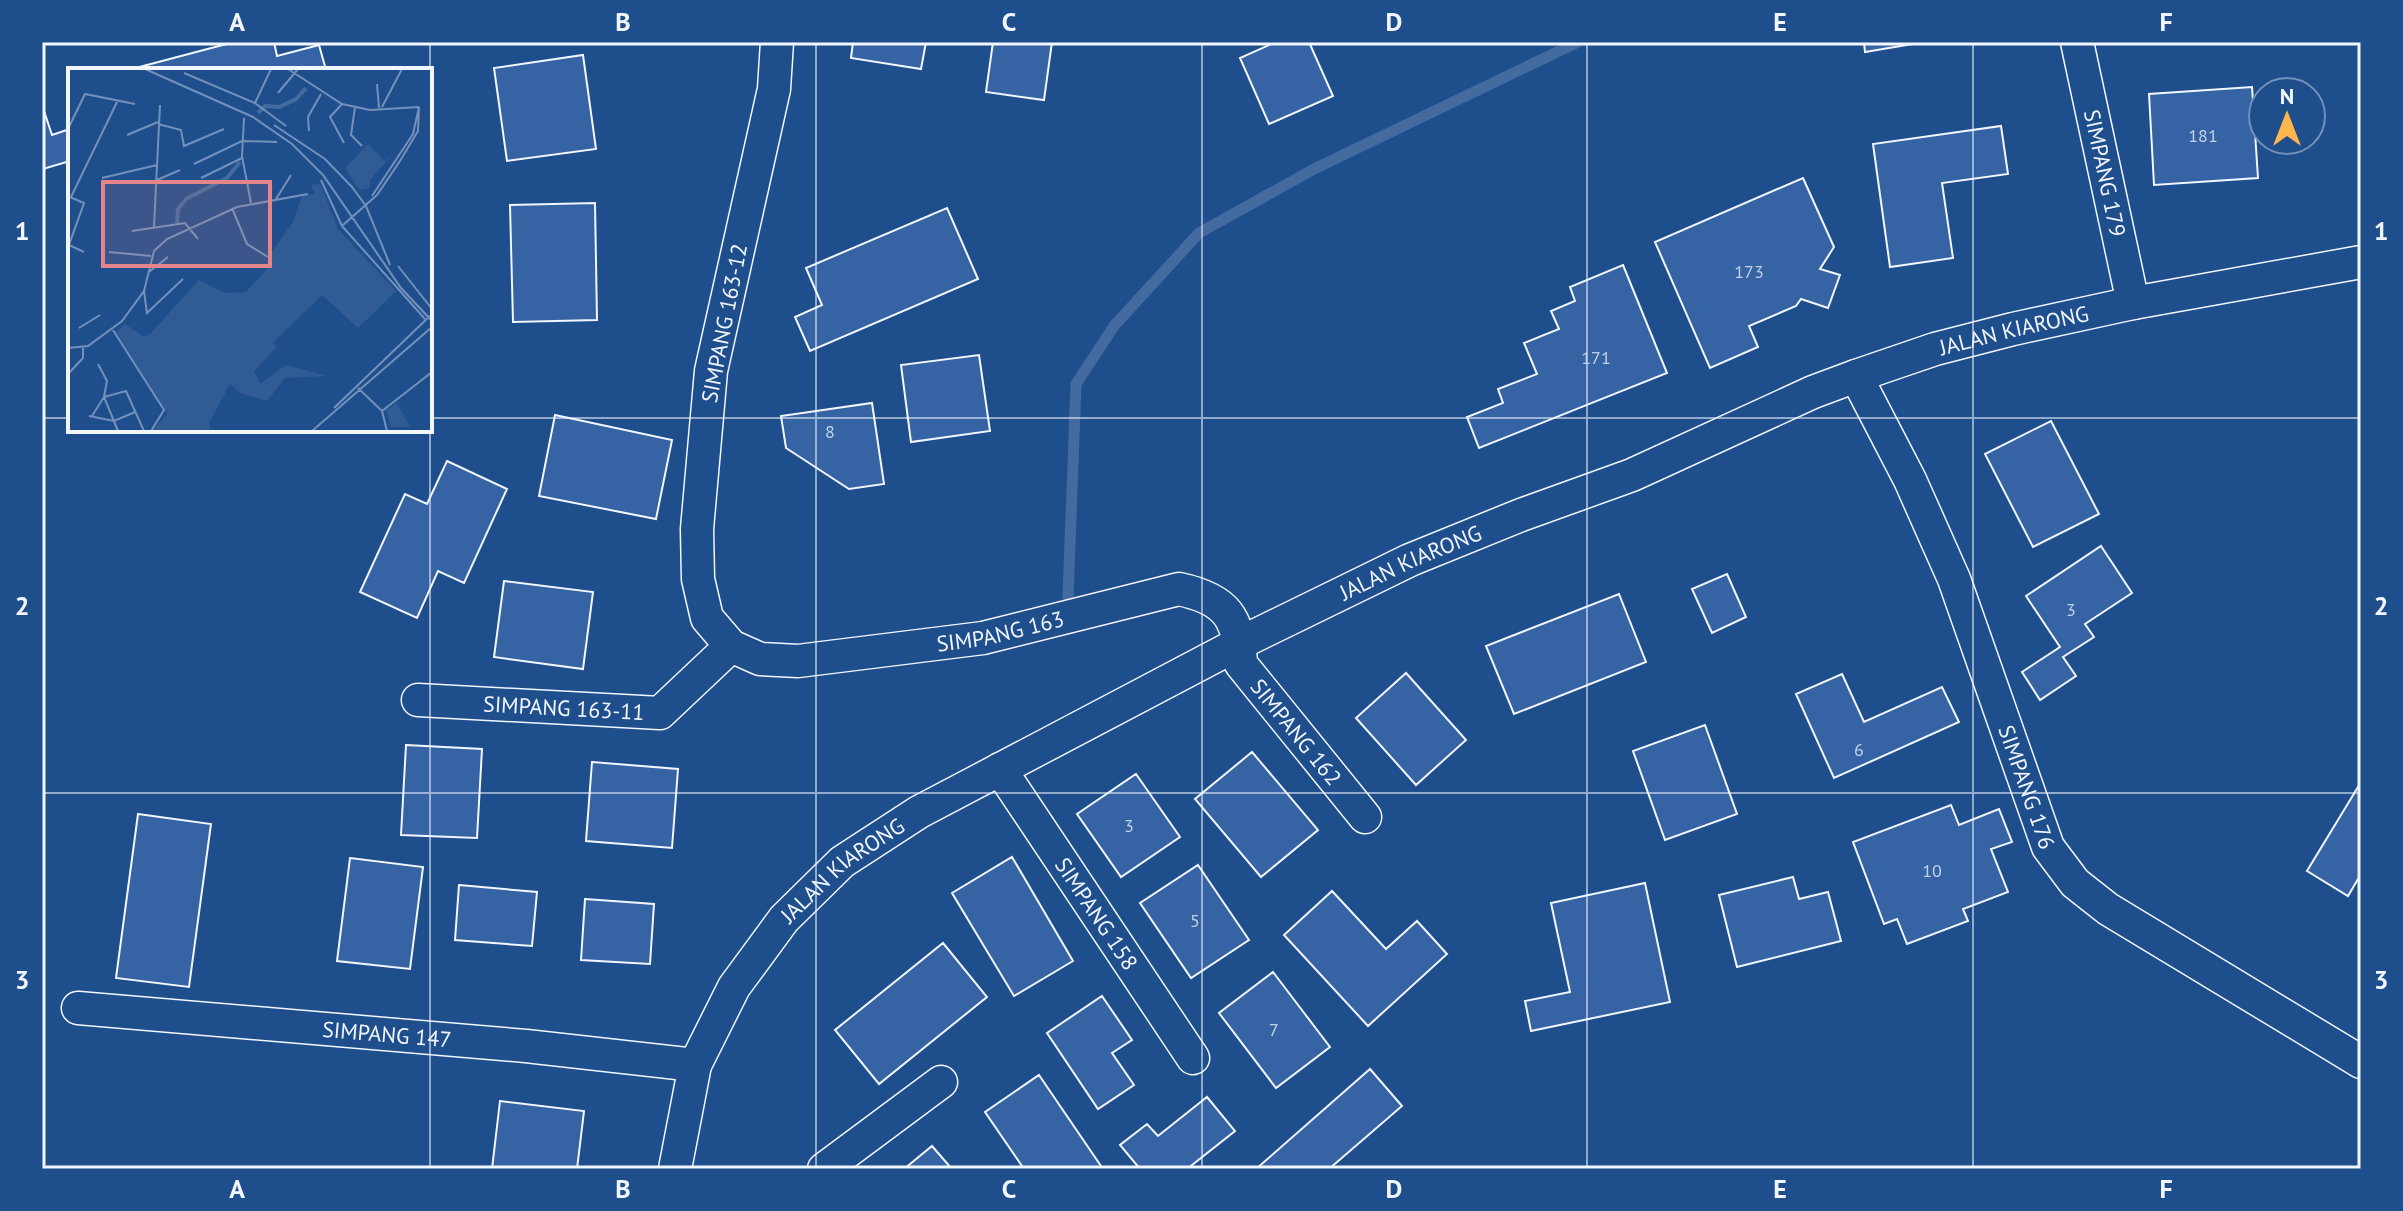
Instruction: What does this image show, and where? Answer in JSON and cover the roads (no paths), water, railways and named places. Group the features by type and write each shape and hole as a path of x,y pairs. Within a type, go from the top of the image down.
{"street":[{"name":"SIMPANG 163-12","path":"731,646 707,618 698,579 699,485 711,371 774,89 777,42"},
{"name":"SIMPANG 179","path":"2077,42 2133,303"},
{"name":"JALAN KIARONG","path":"675,1169 695,1065 734,987 784,919 842,862 919,812 1240,643 1410,560 1632,475 1813,392 1935,349 2133,303 2361,262"},
{"name":"SIMPANG 176","path":"1856,376 1910,480 1954,579 2048,847 2075,883 2108,909 2361,1062"},
{"name":"SIMPANG 163","path":"731,646 760,659 798,661 952,642 983,638 1179,589 1200,593 1218,604 1235,622 1240,643"},
{"name":"SIMPANG 162","path":"1240,643 1241,664 1365,817"},
{"name":"SIMPANG 163-11","path":"418,700 660,713 731,646"},
{"name":"SIMPANG 158","path":"1000,769 1193,1058"},
{"name":"SIMPANG 147","path":"78,1008 526,1046 695,1065"},
{"path":"824,1169 941,1082"}],"waterway":[{"path":"1068,597 1076,384 1114,326 1199,233 1314,169 1578,42"}]}
